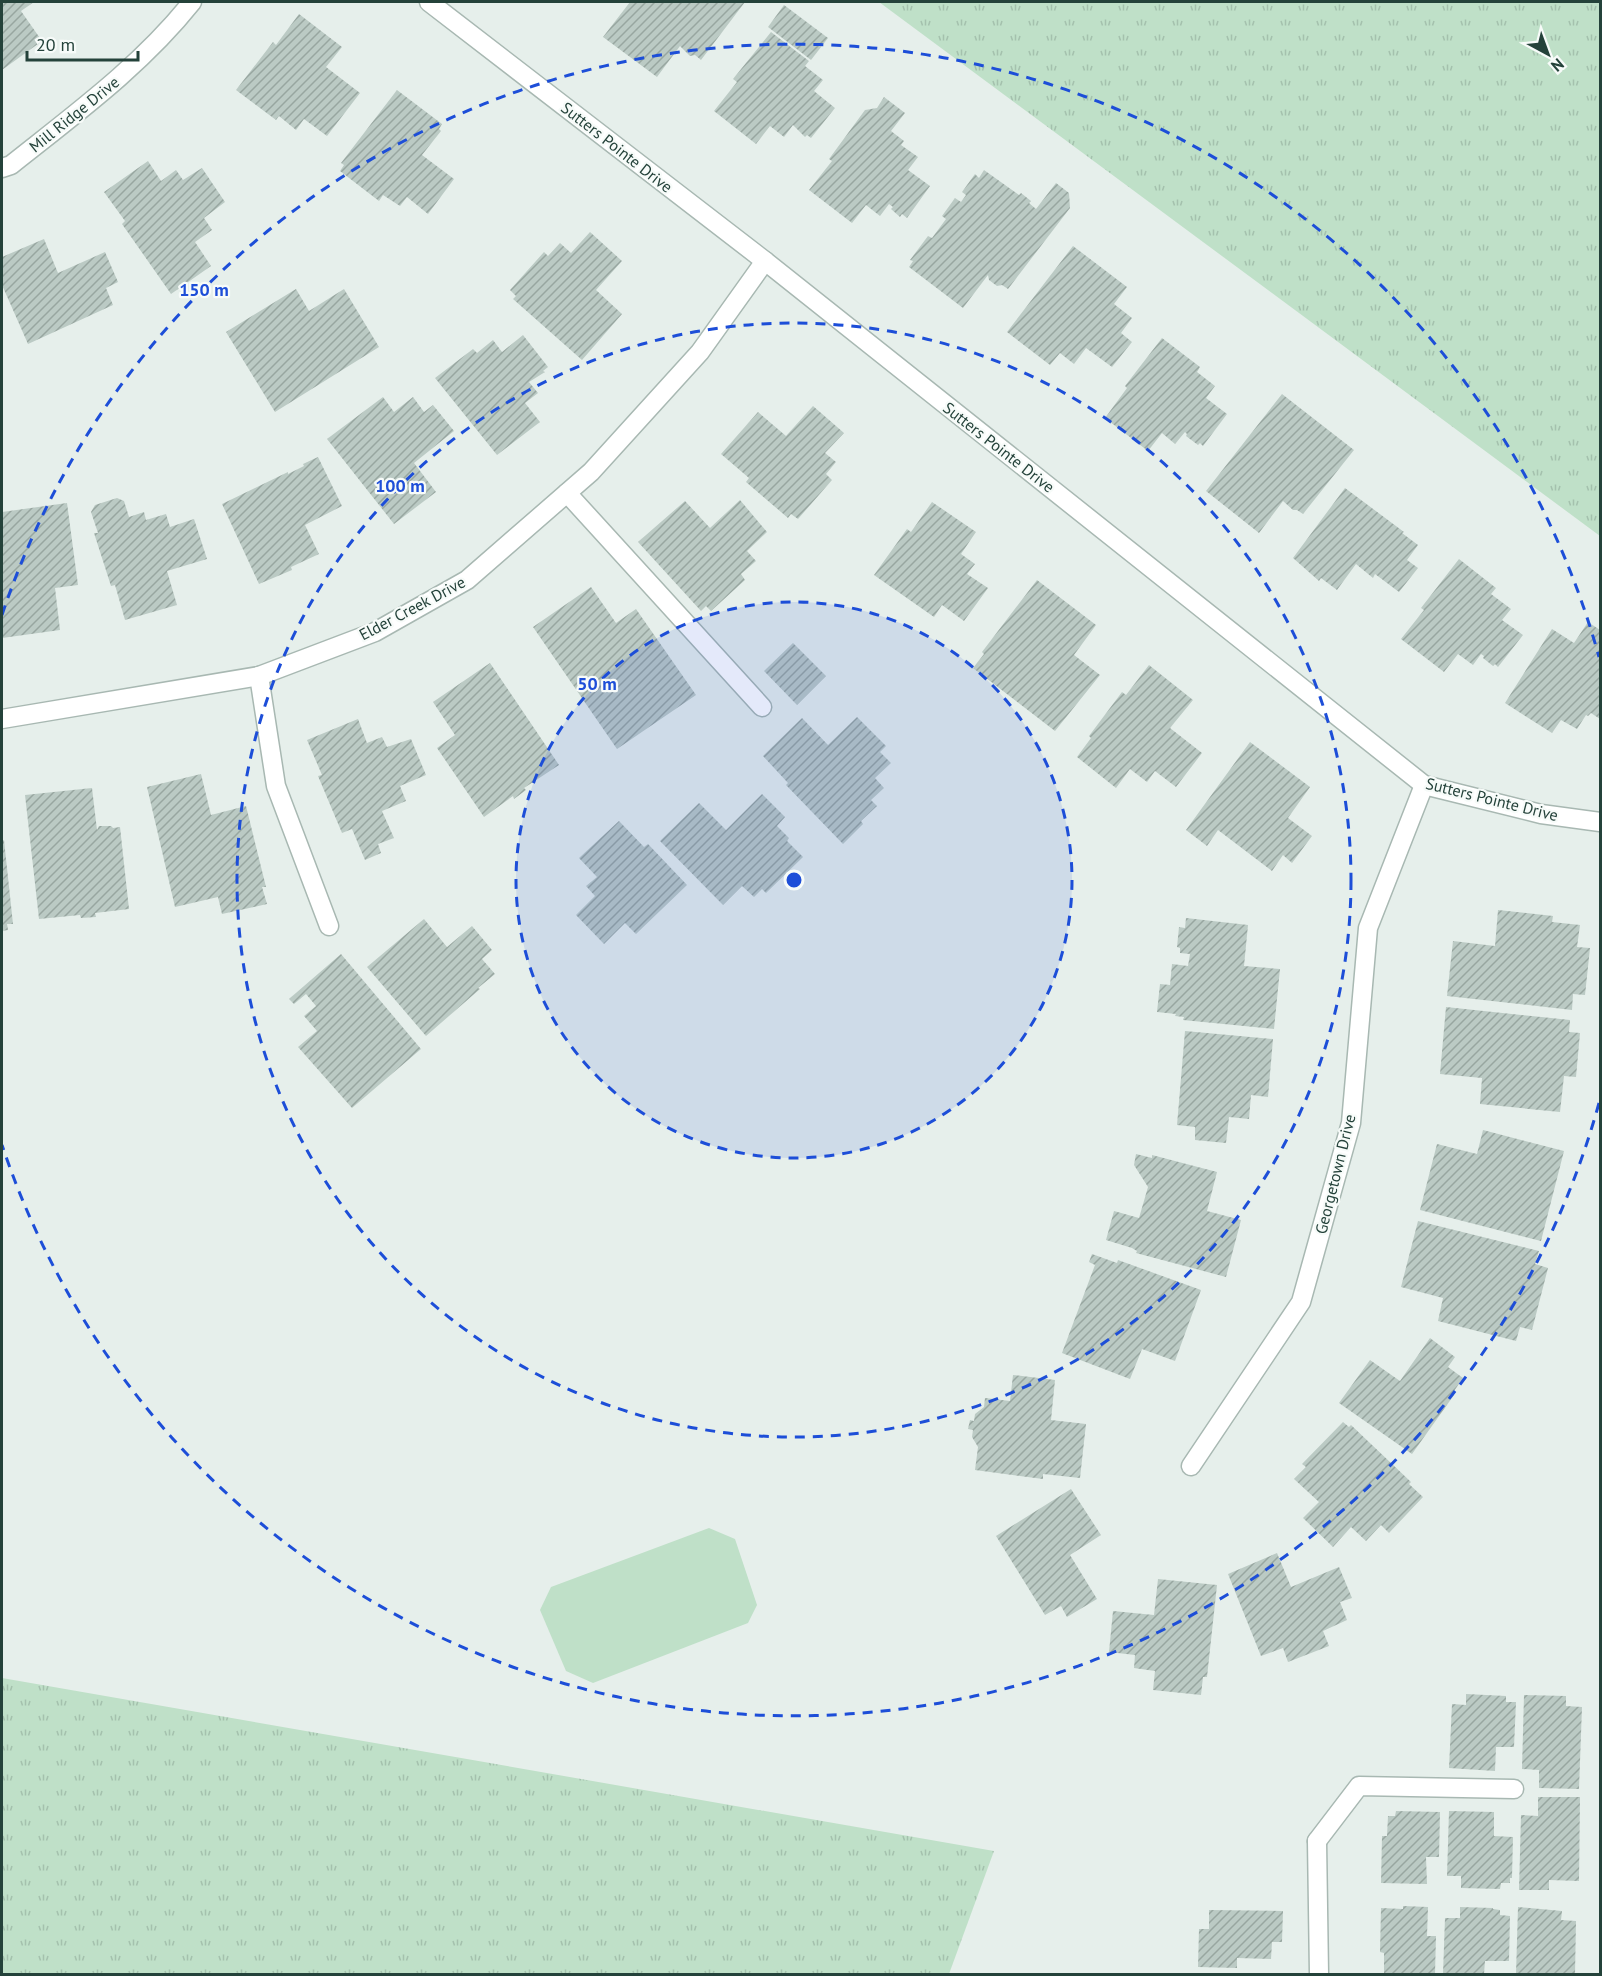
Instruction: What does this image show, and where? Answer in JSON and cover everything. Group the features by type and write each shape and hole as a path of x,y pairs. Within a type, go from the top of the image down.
{"street":[{"name":"Mill Ridge Drive","path":"2,168 11,165 110,86 174,24 192,2"},
{"name":"Sutters Pointe Drive","path":"429,2 765,261 1424,785 1541,814 1600,822"},
{"name":"Elder Creek Drive","path":"2,719 259,676 375,632 467,580 591,472 700,352 765,261"},
{"path":"567,494 762,706"},
{"path":"259,676 276,786 330,926"},
{"name":"Georgetown Drive","path":"1191,1466 1301,1302 1351,1124 1368,928 1424,785"},
{"path":"1319,1974 1317,1841 1359,1786 1514,1789"}],"green space":[{"path":"879,2 1600,2 1600,536"},
{"path":"709,1528 735,1539 757,1605 748,1623 593,1683 566,1671 540,1610 551,1587"},
{"path":"2,1678 994,1851 949,1974 2,1974"}],"building":[{"path":"2,2 34,2 21,11 42,41 2,70"},
{"path":"630,2 745,2 701,60 695,55 690,56 680,46 657,77 603,37"},
{"path":"784,5 828,38 811,60 768,27"},
{"path":"299,14 342,47 326,67 360,93 327,136 304,119 296,130 279,116 276,120 236,90 273,42 276,45"},
{"path":"771,32 809,61 805,66 823,80 814,91 835,108 811,138 807,135 805,137 793,125 784,137 770,126 756,144 714,111 737,82 733,79"},
{"path":"397,90 442,124 439,129 441,131 422,155 454,179 428,214 407,197 400,206 383,195 379,201 340,171 344,165 341,163"},
{"path":"884,97 905,113 891,131 904,141 901,145 918,157 908,170 930,186 907,218 902,214 900,217 889,204 880,216 866,205 852,223 809,190 832,161 829,159 865,110 877,108"},
{"path":"148,161 161,181 176,170 183,180 202,168 225,202 204,218 212,230 195,242 211,266 171,294 122,224 125,221 104,192"},
{"path":"984,170 1019,195 1021,193 1031,201 1029,203 1036,209 1056,183 1069,193 1070,208 1008,289 1002,285 997,286 989,280 988,275 963,308 909,267 913,261 910,260 928,236 932,238 946,219 942,216 955,198 961,202 966,195 962,192 975,174 979,178"},
{"path":"590,232 622,261 596,290 622,314 582,360 513,299 516,296 510,290 544,252 548,256 560,243 571,253"},
{"path":"44,239 58,273 105,252 118,282 106,288 113,305 28,344 2,285 2,257"},
{"path":"1073,246 1127,287 1114,304 1132,318 1121,333 1132,342 1112,367 1086,348 1074,364 1060,353 1050,365 1007,332"},
{"path":"296,289 309,311 344,289 379,347 275,412 226,332"},
{"path":"523,335 548,367 543,371 545,372 529,382 538,393 525,403 540,422 497,455 435,378 473,349 477,353 493,340 502,352"},
{"path":"1162,338 1200,367 1197,372 1215,386 1206,398 1227,414 1203,446 1186,436 1185,432 1175,444 1162,433 1148,451 1105,418 1127,388 1125,386"},
{"path":"1282,394 1354,450 1303,514 1293,510 1283,501 1259,533 1206,491"},
{"path":"383,397 394,412 413,397 424,412 433,405 454,431 414,463 436,492 394,524 327,439"},
{"path":"813,406 844,433 825,453 836,462 826,474 832,480 798,519 791,514 788,518 746,482 749,478 721,454 758,412 786,436"},
{"path":"318,457 342,506 305,525 319,554 291,567 292,570 259,584 222,504 288,472 288,474"},
{"path":"1345,488 1418,545 1407,560 1418,568 1399,592 1375,574 1373,578 1356,564 1337,590 1321,578 1319,581 1293,558"},
{"path":"117,498 124,501 129,517 144,512 146,520 166,514 170,527 194,519 207,559 167,571 177,605 125,620 115,585 111,586 94,533 98,533 91,512 95,505"},
{"path":"740,500 767,532 747,551 756,561 741,574 745,580 711,611 706,606 701,611 638,542 685,501 710,528"},
{"path":"932,502 976,532 961,554 975,564 967,574 988,588 964,621 942,605 934,617 874,575 907,529 911,532"},
{"path":"67,503 78,585 55,588 60,630 2,638 2,512"},
{"path":"1459,559 1496,588 1491,594 1511,609 1502,620 1523,635 1498,667 1495,664 1493,666 1481,654 1473,665 1458,654 1444,672 1401,639 1424,610 1421,608"},
{"path":"1037,580 1096,625 1074,655 1100,675 1055,731 973,668 984,654 982,652"},
{"path":"591,587 616,623 636,609 696,695 617,749 533,627"},
{"path":"1588,622 1600,630 1600,719 1591,713 1586,715 1577,729 1561,720 1552,733 1505,703 1552,629 1574,643"},
{"path":"793,643 826,676 797,705 764,671"},
{"path":"490,663 559,765 524,788 526,790 514,799 513,796 484,817 437,748 455,735 433,702"},
{"path":"1149,665 1193,700 1170,728 1202,753 1176,787 1155,771 1147,782 1130,769 1116,788 1077,757 1091,738 1089,736 1122,692 1126,695"},
{"path":"857,717 886,746 880,752 891,763 875,778 884,788 871,800 877,806 861,821 863,824 843,844 786,785 788,783 763,756 802,718 828,745"},
{"path":"358,719 367,743 382,737 387,747 411,739 426,775 400,786 406,801 382,811 394,838 378,844 381,853 365,860 352,829 342,833 318,776 322,775 307,740"},
{"path":"1250,742 1310,787 1288,818 1312,836 1292,863 1283,855 1272,871 1218,830 1207,846 1186,830"},
{"path":"201,774 211,815 246,806 266,887 262,887 267,904 222,914 218,897 175,907 147,787"},
{"path":"92,788 97,830 99,826 120,827 129,909 95,913 96,917 81,918 80,915 39,919 25,795"},
{"path":"762,794 785,817 777,826 789,838 787,841 803,857 766,893 762,889 754,897 742,886 723,905 660,841 699,803 726,830"},
{"path":"619,821 644,847 648,844 687,885 636,934 625,923 604,944 576,915 595,896 586,886 597,877 579,858"},
{"path":"4,840 13,924 7,924 8,930 2,931 2,841"},
{"path":"1498,910 1553,916 1552,922 1580,925 1577,947 1590,948 1585,995 1573,994 1572,1010 1447,996 1453,941 1495,946"},
{"path":"1186,918 1248,925 1244,966 1280,969 1274,1029 1183,1020 1184,1017 1175,1016 1176,1014 1157,1012 1160,984 1170,985 1172,964 1188,966 1190,954 1180,953 1180,948 1177,947 1179,927 1185,928"},
{"path":"424,919 447,947 472,926 492,950 482,959 495,974 426,1036 367,967"},
{"path":"341,954 421,1049 352,1108 298,1047 317,1031 304,1016 316,1006 306,994 294,1004 289,999"},
{"path":"1446,1007 1570,1020 1569,1032 1580,1033 1576,1077 1564,1076 1560,1112 1480,1104 1482,1078 1440,1074"},
{"path":"1185,1031 1273,1039 1268,1097 1251,1095 1249,1119 1229,1117 1226,1143 1195,1140 1195,1127 1177,1125"},
{"path":"1483,1130 1564,1151 1541,1241 1420,1210 1437,1144 1477,1154"},
{"path":"1136,1154 1152,1158 1152,1155 1217,1172 1207,1211 1241,1220 1226,1277 1136,1253 1137,1251 1132,1248 1106,1240 1114,1211 1139,1218 1148,1187 1134,1165"},
{"path":"1418,1221 1539,1251 1535,1264 1548,1268 1532,1330 1520,1327 1516,1341 1438,1321 1443,1298 1401,1287"},
{"path":"1092,1254 1117,1263 1118,1260 1201,1290 1175,1361 1142,1349 1130,1379 1062,1353 1095,1265 1089,1262"},
{"path":"1430,1338 1455,1357 1448,1367 1463,1378 1452,1394 1454,1395 1412,1454 1339,1403 1370,1360 1400,1381"},
{"path":"1013,1375 1055,1380 1051,1420 1086,1424 1080,1478 1043,1474 1043,1479 975,1470 978,1447 972,1437 973,1430 968,1429 970,1420 974,1421 975,1414 984,1407 985,1398 1010,1401"},
{"path":"1343,1422 1349,1427 1351,1425 1411,1482 1409,1484 1423,1497 1389,1533 1381,1525 1366,1541 1351,1527 1333,1547 1303,1518 1319,1502 1294,1479 1306,1467 1302,1464"},
{"path":"1071,1489 1101,1535 1070,1555 1097,1599 1067,1617 1061,1606 1045,1615 996,1536"},
{"path":"1277,1553 1291,1587 1339,1567 1352,1598 1340,1602 1347,1620 1323,1631 1329,1646 1288,1662 1283,1648 1261,1656 1228,1574"},
{"path":"1158,1579 1217,1585 1207,1677 1203,1677 1201,1695 1153,1690 1155,1671 1134,1668 1135,1655 1109,1652 1113,1611 1154,1615"},
{"path":"1466,1694 1506,1696 1506,1702 1516,1702 1514,1747 1496,1747 1495,1771 1449,1768 1452,1704 1466,1705"},
{"path":"1524,1695 1566,1696 1566,1706 1582,1707 1579,1789 1539,1788 1539,1770 1522,1769"},
{"path":"1538,1797 1580,1797 1579,1881 1549,1880 1549,1890 1519,1890 1521,1815 1538,1816"},
{"path":"1396,1811 1440,1812 1439,1857 1426,1857 1427,1884 1381,1883 1382,1836 1387,1836 1388,1816 1395,1816"},
{"path":"1449,1811 1494,1812 1494,1836 1513,1837 1510,1883 1501,1883 1500,1889 1461,1888 1461,1876 1447,1876"},
{"path":"1403,1906 1428,1907 1427,1936 1436,1936 1435,1974 1384,1974 1384,1953 1380,1952 1381,1908 1403,1909"},
{"path":"1460,1907 1493,1908 1500,1910 1500,1915 1510,1916 1509,1961 1485,1961 1484,1974 1443,1974 1445,1918 1460,1918"},
{"path":"1518,1907 1562,1911 1561,1920 1576,1921 1575,1974 1516,1974"},
{"path":"1209,1910 1283,1911 1282,1942 1272,1942 1271,1959 1237,1958 1237,1968 1198,1967 1199,1929 1209,1929"}]}
